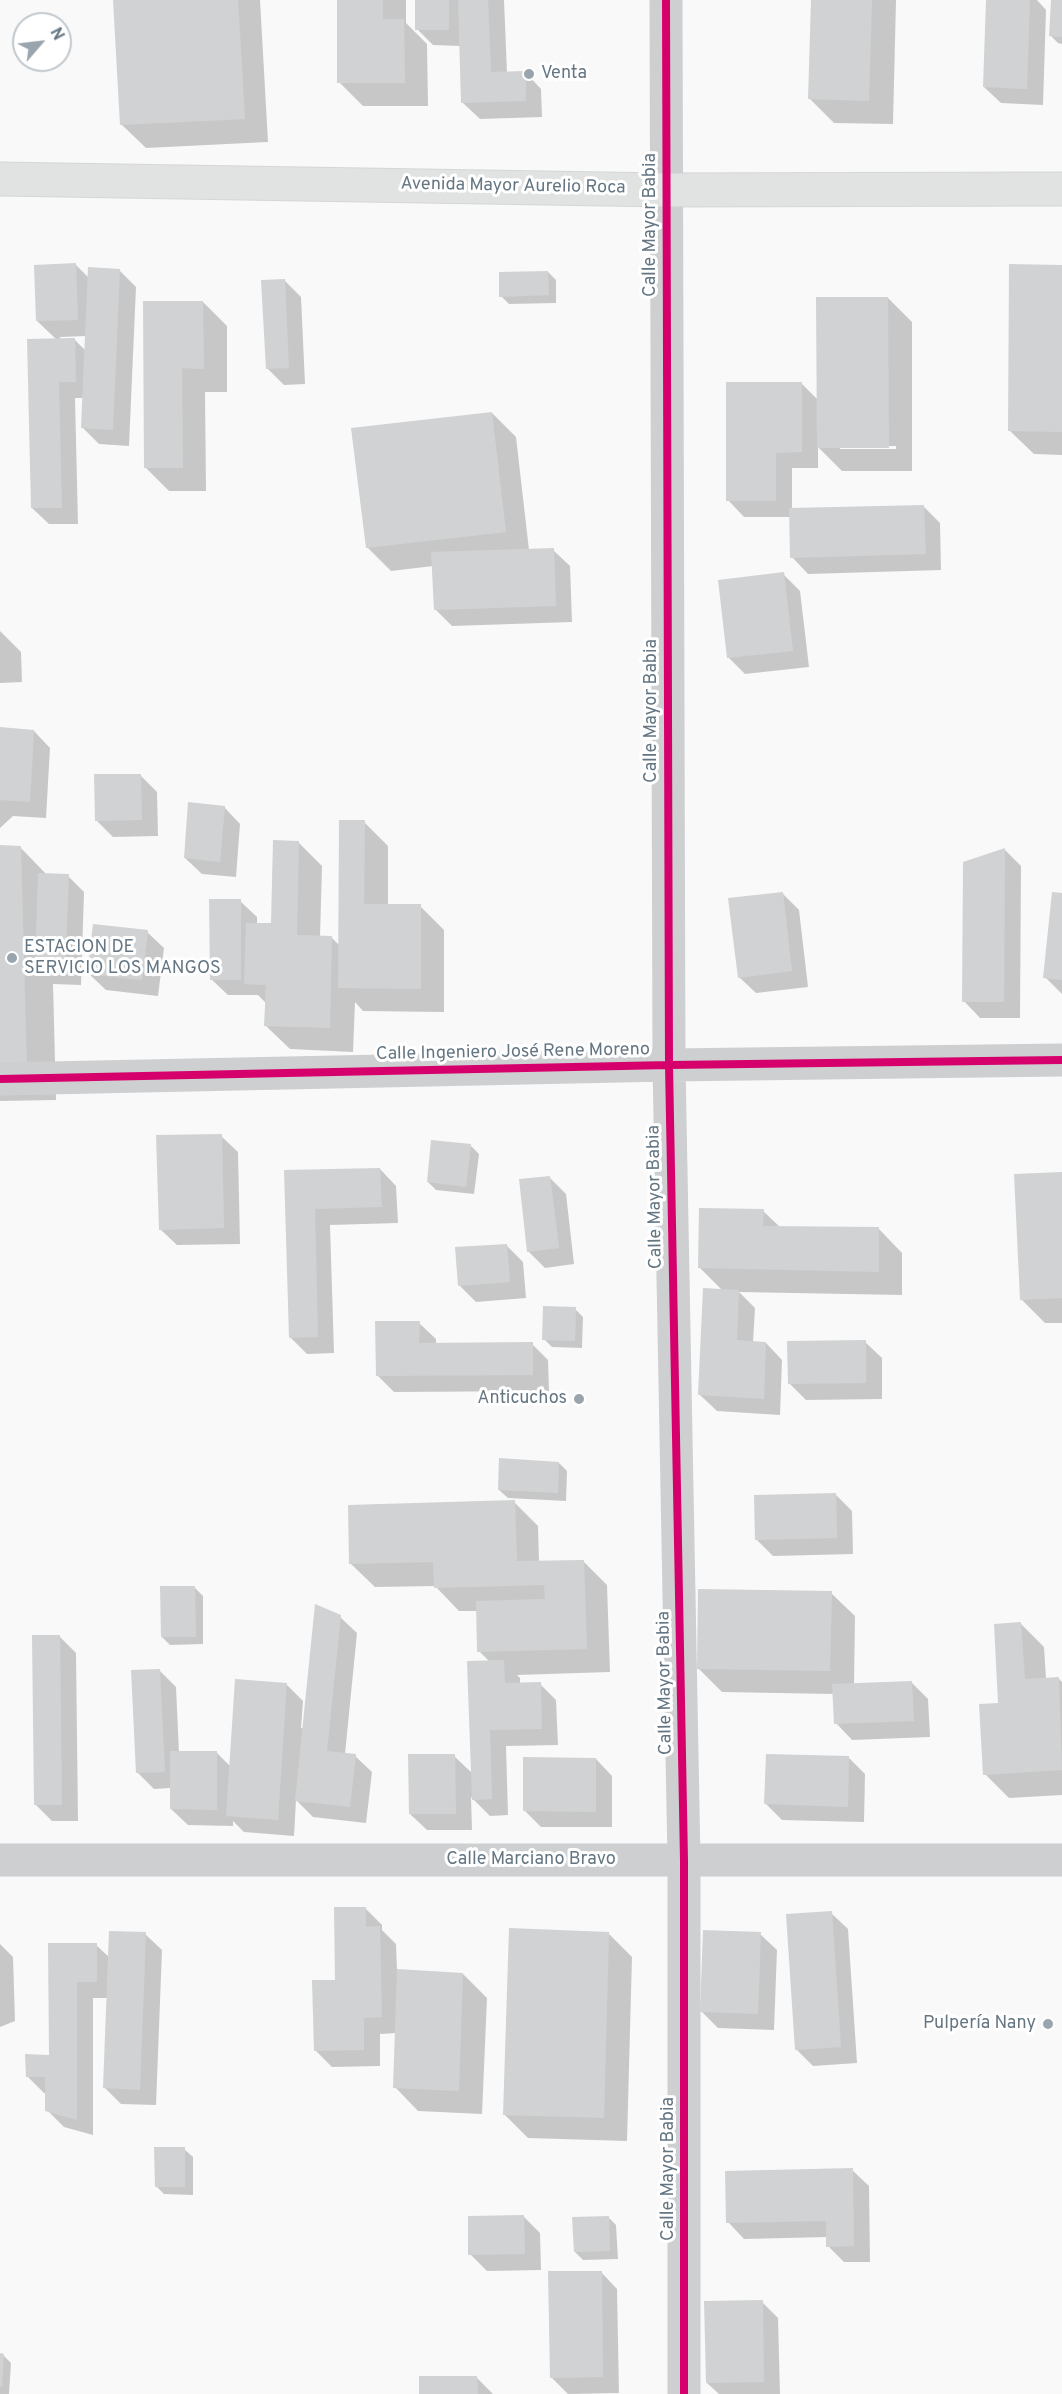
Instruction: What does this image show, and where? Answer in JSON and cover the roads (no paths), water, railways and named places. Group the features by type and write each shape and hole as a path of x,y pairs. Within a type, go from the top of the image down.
{"main road":[{"name":"Avenida Mayor Aurelio Roca","path":"0,179 666,190 1062,189"}],"street":[{"name":"Calle Mayor Babia","path":"666,0 669,1065 684,1860 684,2394"},
{"name":"Calle Ingeniero José Rene Moreno","path":"0,1078 1062,1060"},
{"name":"Calle Marciano Bravo","path":"0,1860 1062,1860"}],"place":[{"name":"Venta","path":"529,74"},
{"name":"ESTACION DE SERVICIO LOS MANGOS","path":"12,958"},
{"name":"Anticuchos","path":"579,1399"},
{"name":"Pulpería Nany","path":"1048,2024"}]}
